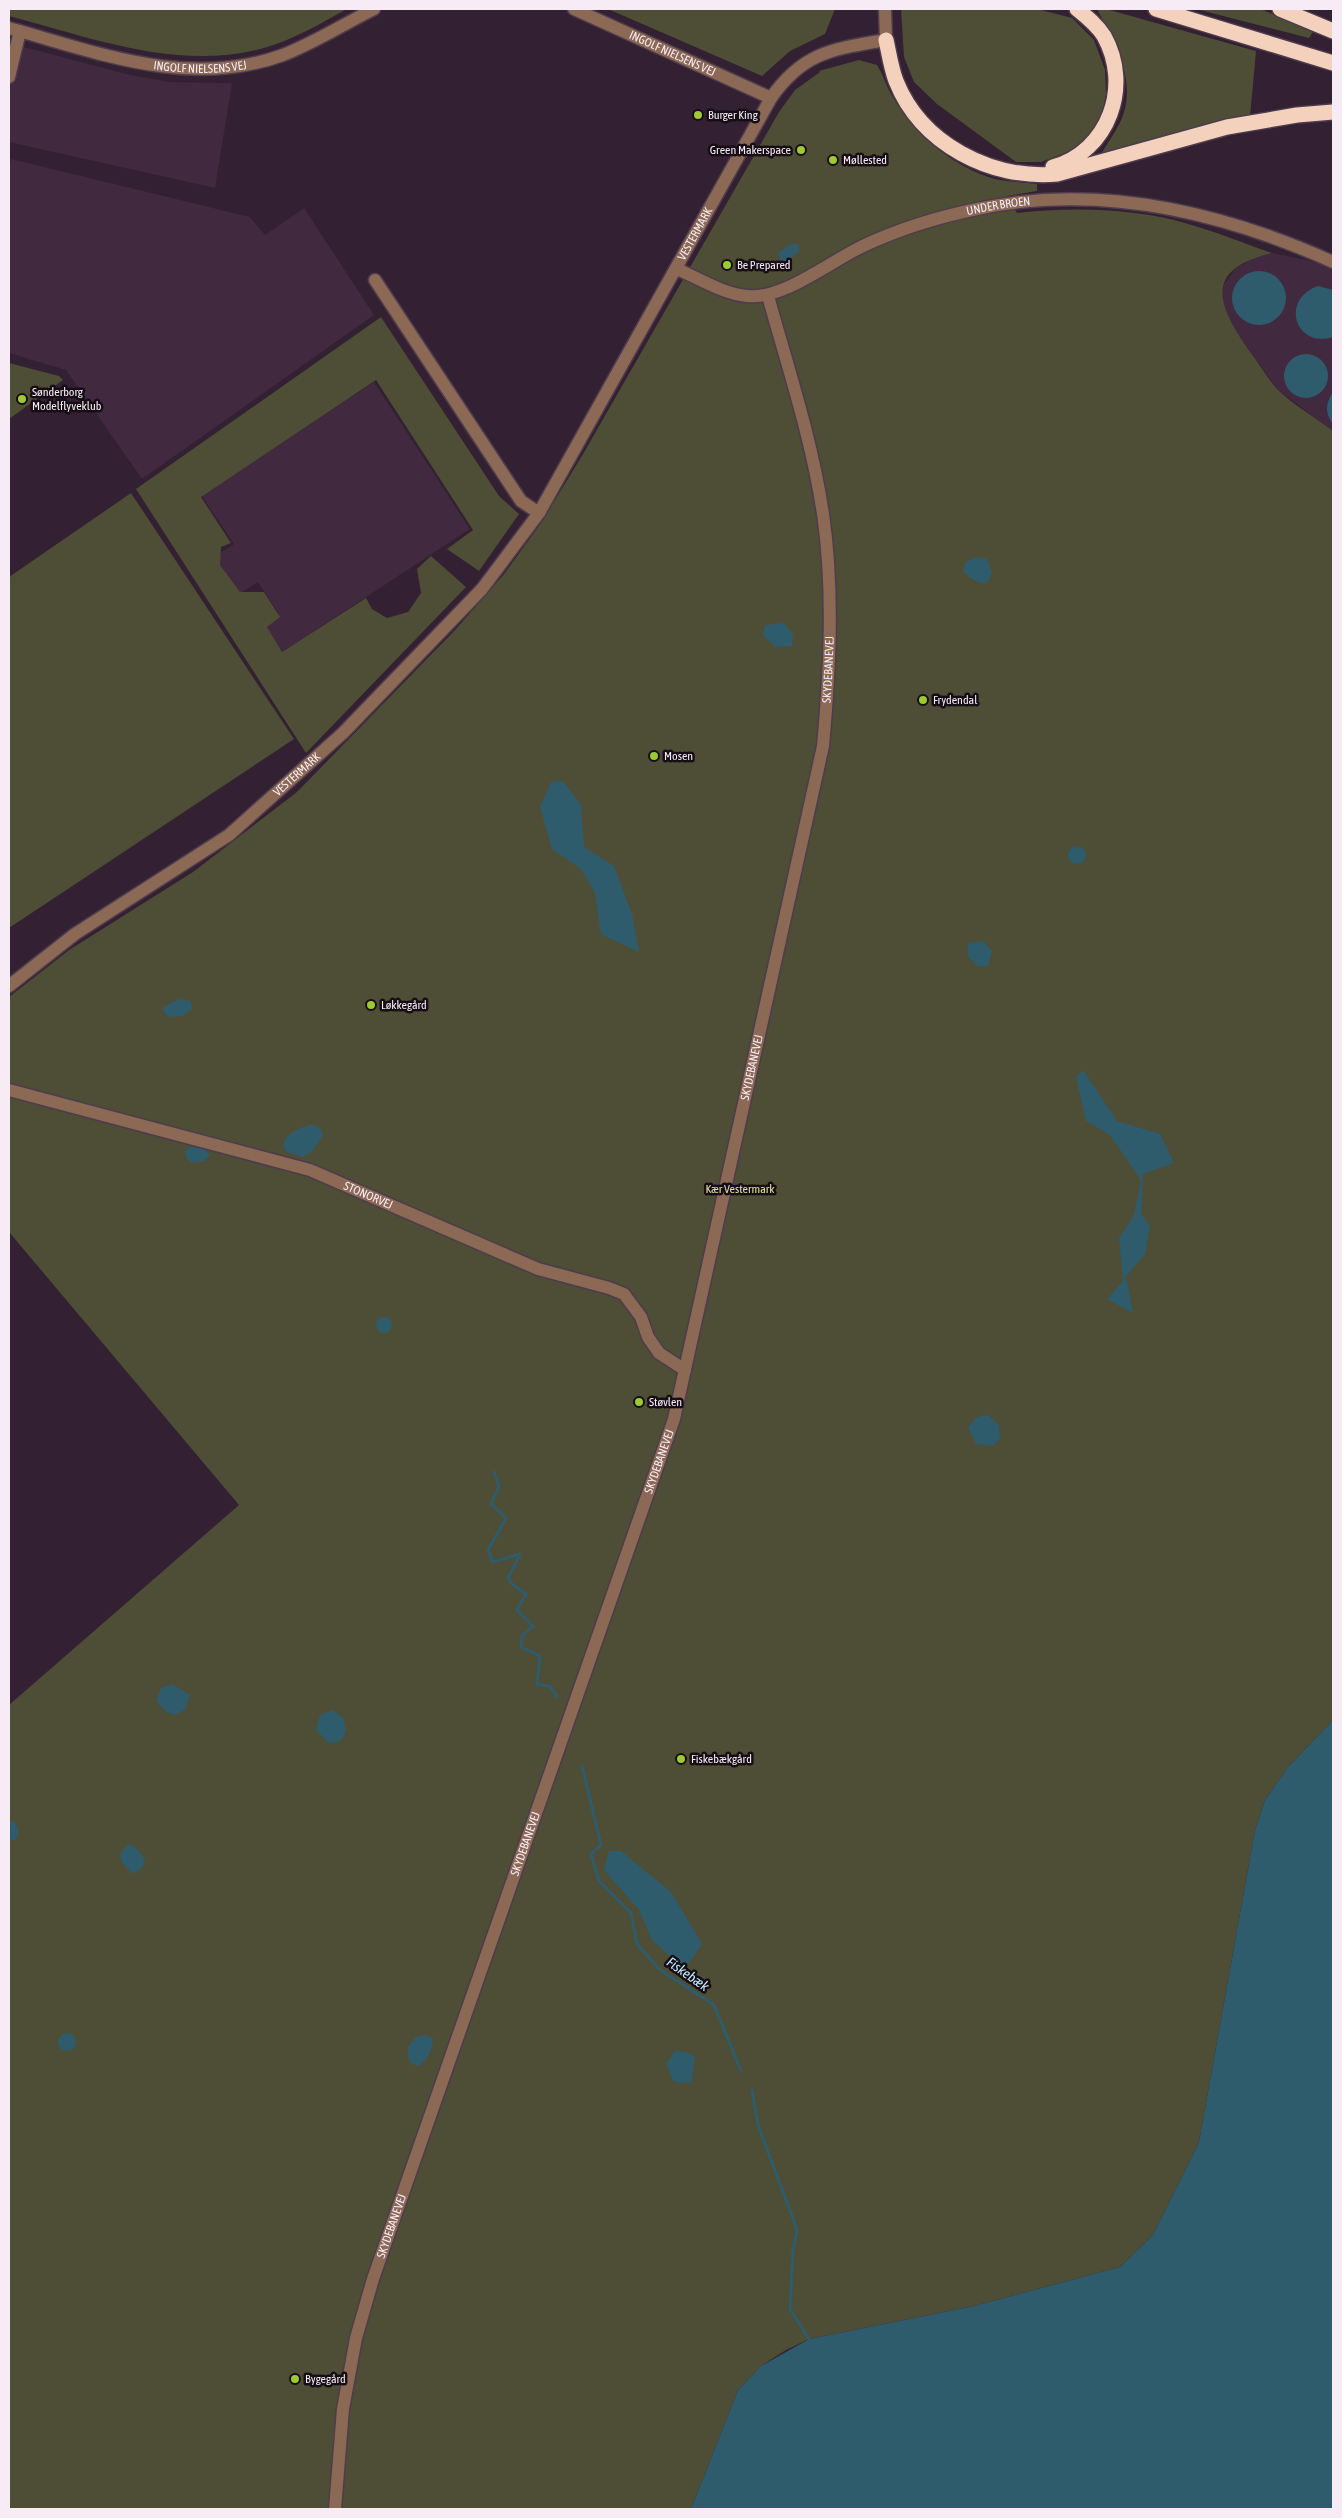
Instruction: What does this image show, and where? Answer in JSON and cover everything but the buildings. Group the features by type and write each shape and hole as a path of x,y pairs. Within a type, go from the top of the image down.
{"highway":[{"path":"1022,172 1044,170 1062,165 1079,155 1094,142 1105,127 1113,109 1116,71 1111,52 1103,35 1091,20 1077,9"},
{"path":"1156,9 1209,20 1333,53"},
{"path":"1156,9 1333,63"},
{"path":"1280,9 1333,31"},
{"path":"886,40 896,80 908,104 923,125 942,142 961,154 1001,170 1043,175 1057,174 1228,127 1297,115 1333,112"}],"street":[{"name":"INGOLF NIELSENS VEJ","path":"9,77 14,30 137,64 176,69 226,67 282,55 374,9"},
{"name":"INGOLF NIELSENS VEJ","path":"574,9 771,98"},
{"path":"885,9 886,40"},
{"name":"VESTERMARK","path":"9,986 75,934 229,835 290,783 343,733 482,589 538,513 771,98 785,78 799,66 824,54 886,40"},
{"name":"UNDER BROEN","path":"677,268 730,292 746,296 768,296 787,289 864,246 917,224 975,209 1028,201 1114,201 1162,207 1223,221 1333,262"},
{"path":"375,280 521,501 538,513"},
{"name":"SKYDEBANEVEJ","path":"335,2509 343,2409 356,2338 373,2280 670,1431 822,746 828,687 828,568 822,513 803,420 768,296"},
{"name":"STONORVEJ","path":"9,1090 310,1170 538,1269 609,1288 624,1294 641,1317 648,1337 659,1353 685,1370"}],"shaded area":[{"path":"9,43 130,75 170,82 232,83 215,188 9,142"},
{"path":"11,159 250,217 265,235 304,208 374,315 142,479 66,370 9,353 9,168"},
{"path":"1272,253 1307,260 1333,268 1333,431 1278,390 1227,317 1221,299 1224,284 1236,268 1256,257"},
{"path":"374,382 470,529 282,652 264,624 279,614 258,582 236,596 212,558 234,544 201,495"}],"green space":[{"path":"9,9 347,9 279,43 245,52 211,56 177,55 109,43 9,16"},
{"path":"608,9 835,9 825,34 790,51 762,76"},
{"path":"901,9 1037,9 1072,18 1094,40 1105,70 1106,94 1100,124 1075,149 1041,162 1016,162 937,104 914,82 904,57"},
{"path":"1097,9 1106,9 1256,51 1250,117 1199,127 1100,156 1122,118 1127,98 1127,85 1121,58"},
{"path":"1196,9 1260,9 1314,30 1309,38"},
{"name":"Kær Vestermark","path":"859,60 877,65 892,95 914,126 925,138 950,158 995,179 1037,184 1037,191 1007,196 1017,213 1058,210 1101,210 1144,214 1196,226 1272,253 1249,260 1234,269 1225,280 1222,292 1224,306 1240,336 1267,377 1278,390 1333,431 1333,1720 1288,1767 1265,1800 1255,1830 1199,2142 1153,2235 1120,2267 974,2306 809,2339 786,2350 761,2366 738,2390 691,2509 9,2509 9,1705 239,1505 9,1232 9,997 69,950 193,872 297,792 455,630 504,574 541,523 583,454 779,112 795,90 819,71"},
{"path":"381,317 499,496 519,514 479,571 447,549 473,530 376,380 201,497 231,543 221,547 220,565 240,592 264,592 280,617 267,627 282,652 366,598 372,609 387,618 408,612 421,593 417,569 431,556 466,587 306,753 136,489"},
{"name":"Sønderborg Modelflyveklub","path":"9,363 59,376 63,380 9,419"},
{"path":"131,493 294,739 9,928 9,577"}],"water":[{"path":"791,244 798,244 799,252 785,262 781,261 778,253"},
{"path":"1254,271 1264,271 1274,275 1282,283 1286,298 1282,313 1274,321 1264,325 1254,325 1244,321 1236,313 1232,303 1232,293 1236,283 1244,275"},
{"path":"1318,286 1333,290 1333,337 1320,339 1310,336 1302,330 1297,321 1296,311 1299,302 1306,293"},
{"path":"1310,354 1322,360 1327,367 1327,385 1322,392 1315,397 1302,398 1294,395 1287,388 1284,372 1287,364 1294,357"},
{"path":"1333,392 1333,424 1328,416 1327,408"},
{"path":"976,557 987,559 992,573 987,583 980,583 974,580 963,571 966,562"},
{"path":"784,623 793,635 792,646 775,647 763,635 765,625"},
{"path":"563,781 581,805 584,847 614,866 632,914 639,952 601,934 595,893 581,869 552,849 540,807 551,782"},
{"path":"1077,846 1083,849 1086,855 1083,861 1077,864 1071,861 1068,855 1071,849"},
{"path":"983,941 992,951 988,966 977,966 968,956 968,943"},
{"path":"178,999 191,1001 192,1009 182,1016 168,1017 162,1008"},
{"path":"1083,1070 1117,1121 1160,1134 1174,1163 1143,1174 1141,1214 1150,1226 1145,1254 1126,1276 1133,1313 1107,1299 1123,1281 1119,1238 1134,1215 1141,1180 1110,1135 1086,1121 1076,1077"},
{"path":"312,1124 321,1129 323,1136 311,1152 303,1157 287,1152 283,1146 287,1137"},
{"path":"195,1144 202,1147 210,1155 204,1161 192,1163 186,1157 185,1151"},
{"path":"381,1317 387,1317 392,1322 390,1331 381,1333 376,1328 376,1322"},
{"path":"988,1415 999,1425 1000,1439 992,1446 976,1444 968,1427 977,1417"},
{"path":"172,1684 190,1695 185,1710 174,1715 166,1712 156,1701 161,1688"},
{"path":"333,1710 343,1718 346,1731 342,1740 330,1744 316,1730 320,1715"},
{"path":"1333,1720 1333,2509 691,2509 738,2390 761,2366 809,2339 974,2306 1120,2267 1153,2235 1199,2142 1255,1830 1265,1800 1288,1767"},
{"path":"9,1821 15,1822 19,1832 16,1839 9,1841"},
{"path":"129,1844 139,1851 145,1860 140,1869 134,1873 131,1873 121,1861 120,1853"},
{"path":"609,1851 621,1851 671,1892 702,1944 688,1964 678,1963 652,1940 639,1910 604,1870"},
{"path":"63,2033 71,2033 76,2038 74,2049 63,2051 58,2046 58,2038"},
{"path":"426,2035 433,2039 429,2054 419,2066 412,2064 408,2058 408,2047 416,2037"},
{"path":"675,2051 686,2052 695,2057 691,2083 674,2082 666,2064"}],"waterway":[{"name":"Fiskebæk","path":"494,1472 499,1486 491,1504 506,1518 488,1550 493,1562 520,1554 508,1578 512,1584 526,1594 517,1610 533,1626 522,1636 521,1647 540,1656 537,1684 551,1687 557,1697"},
{"name":"Fiskebæk","path":"582,1766 601,1845 591,1854 599,1881 631,1913 637,1944 659,1969 714,2005 741,2071"},
{"name":"Fiskebæk","path":"752,2090 758,2125 797,2229 793,2251 790,2309 809,2339"}],"place":[{"name":"Burger King","path":"698,115"},
{"name":"Green Makerspace","path":"801,150"},
{"name":"Møllested","path":"833,160"},
{"name":"Be Prepared","path":"727,265"},
{"name":"Sønderborg Modelflyveklub","path":"22,399"},
{"name":"Frydendal","path":"923,700"},
{"name":"Mosen","path":"654,756"},
{"name":"Løkkegård","path":"371,1005"},
{"name":"Støvlen","path":"639,1402"},
{"name":"Fiskebækgård","path":"681,1759"},
{"name":"Bygegård","path":"295,2379"}]}
